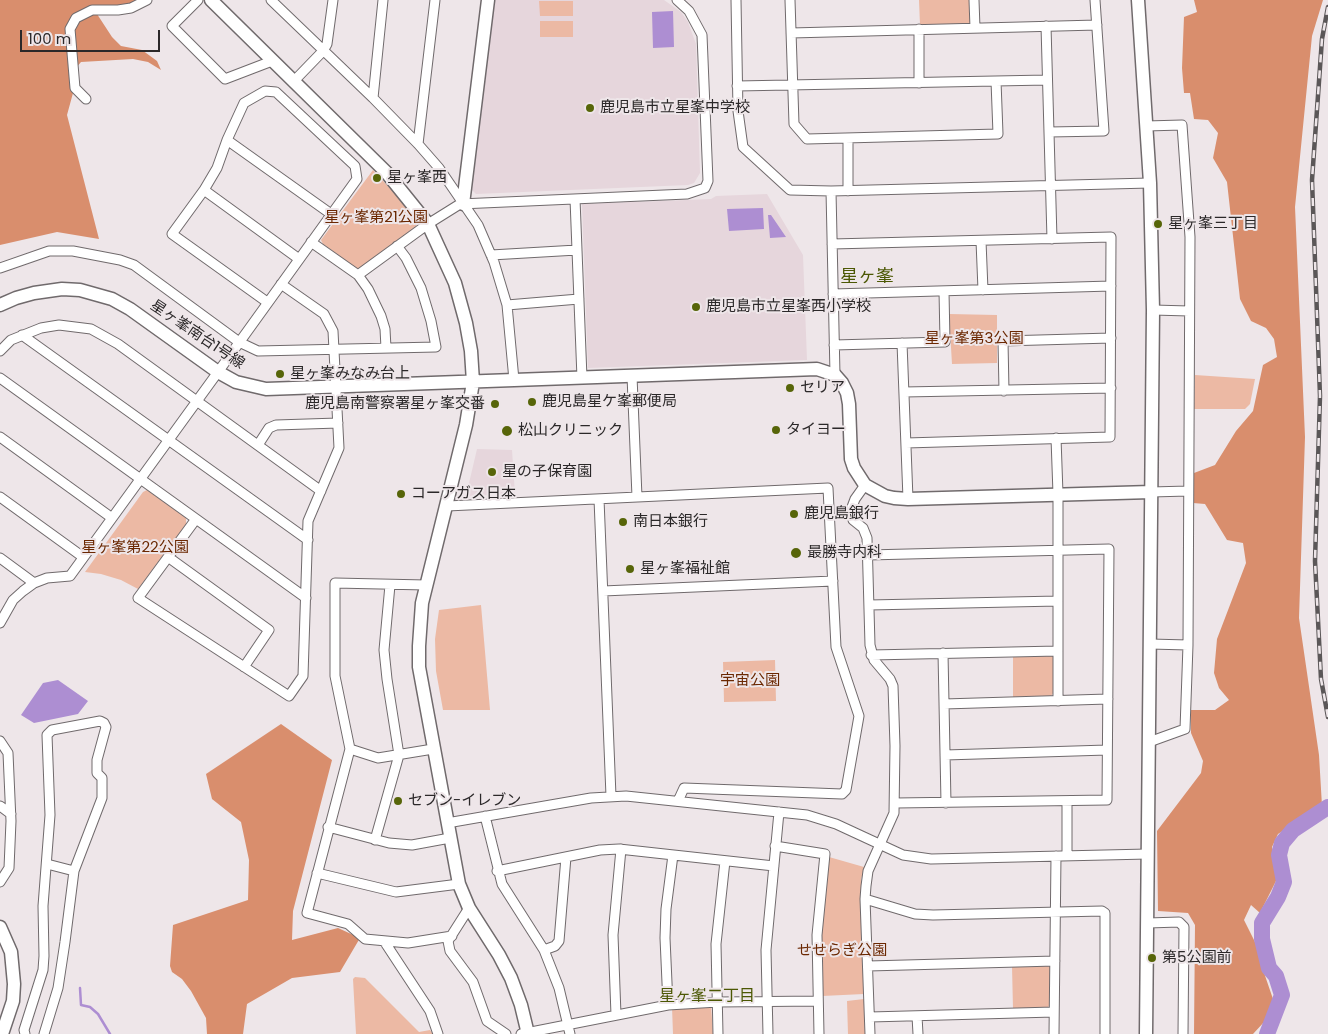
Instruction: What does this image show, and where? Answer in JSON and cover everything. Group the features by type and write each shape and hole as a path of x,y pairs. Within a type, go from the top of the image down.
{"street":[{"path":"86,98 75,88 70,29 76,18 92,10 131,8 147,0"},
{"path":"198,0 172,26 225,79 272,61"},
{"path":"211,0 386,172 428,224 457,291 471,351 473,382 466,425 426,585 420,624 420,667 433,749 459,884 469,908 499,955 511,978 521,1005 525,1034 569,1029 616,1015 668,1005 718,1002 818,1001"},
{"path":"271,0 281,5 323,51 418,144 439,168 478,224 501,280 507,305 514,380"},
{"path":"293,82 328,44 332,0"},
{"path":"373,98 383,0"},
{"path":"418,144 435,0"},
{"path":"463,204 488,0"},
{"path":"358,275 428,224 463,204 687,194 704,188 708,181 702,35 689,11 677,0"},
{"path":"736,0 738,111 743,147 790,190 848,191 1150,183"},
{"path":"790,0 794,124 807,139 998,134 996,81"},
{"path":"974,0 975,28"},
{"path":"1049,132 1104,131 1095,0"},
{"path":"1138,0 1150,183 1153,310 1146,1034"},
{"path":"791,32 1097,25"},
{"path":"1046,26 1052,239"},
{"path":"919,29 919,83"},
{"path":"738,86 1048,80"},
{"path":"0,622 13,600 34,583 47,578 70,576 218,372 356,179 355,166 276,92 265,91 244,103 216,168 204,190 172,234 268,302"},
{"path":"1146,126 1182,125 1190,237 1188,645 1185,729 1148,742"},
{"path":"848,138 848,191"},
{"path":"227,140 331,214"},
{"path":"204,190 299,258"},
{"path":"831,191 835,375 847,394 849,404 850,459 865,485 885,496 908,499 1188,492"},
{"path":"575,199 582,378"},
{"path":"832,244 1111,237 1110,437 906,443"},
{"path":"981,241 983,290"},
{"path":"311,242 358,275 368,289 381,316 386,348"},
{"path":"0,268 50,251 73,251 120,260 134,265 239,342 258,351 436,347 431,321 421,288 406,258 397,246"},
{"path":"491,255 577,250"},
{"path":"196,519 138,598 289,696 303,676 308,521 339,448 334,331 324,314 281,284"},
{"path":"833,294 1111,286"},
{"name":"星ヶ峯南台1号線","path":"0,305 16,298 46,290 80,290 112,299 130,309 218,372 236,382 266,389 817,369 835,375"},
{"path":"834,345 945,342 944,291"},
{"path":"507,305 578,299"},
{"path":"1153,310 1189,311"},
{"path":"0,351 11,340 41,328 59,325 91,329 118,344 321,491"},
{"path":"22,335 308,540"},
{"path":"1004,390 1004,341 1111,338"},
{"path":"902,343 908,499"},
{"path":"632,376 637,497"},
{"path":"0,378 306,598"},
{"path":"904,392 1111,388"},
{"path":"258,445 269,428 276,425 338,423"},
{"path":"0,437 112,518"},
{"path":"1056,438 1058,494 1058,701"},
{"path":"865,485 852,507 853,520 866,533 871,655 890,679 893,686 896,803 892,820 868,871 865,899 870,1034"},
{"path":"447,506 828,488 836,648 859,716 846,790 842,794 684,788 678,802"},
{"path":"0,498 83,557"},
{"path":"599,499 611,796"},
{"path":"868,555 1109,549 1107,800 896,803"},
{"path":"168,557 269,630 244,667"},
{"path":"0,558 34,583"},
{"path":"603,590 832,581"},
{"path":"426,585 335,583 335,676 350,749 307,913 348,924 364,939 408,943 452,936"},
{"path":"375,840 399,755 384,650 390,584"},
{"path":"869,605 1058,600"},
{"path":"1150,644 1188,645"},
{"path":"871,655 1058,651"},
{"path":"943,653 946,803"},
{"path":"944,704 1108,699"},
{"path":"25,1034 24,1030 42,970 43,906 50,815 47,736 52,730 100,721 106,727 97,760 97,773 102,778 102,798 74,871 66,942 58,988 44,1034"},
{"path":"0,741 8,753 11,814 8,871 0,882"},
{"path":"350,749 378,758 433,749"},
{"path":"945,755 1108,750"},
{"path":"447,822 611,796 778,812 824,819 903,855 931,860 1148,854"},
{"path":"1067,801 1068,856"},
{"path":"0,806 11,814"},
{"path":"768,1034 766,950 778,812"},
{"path":"485,816 497,871 502,884 544,950 559,988 569,1029"},
{"path":"328,827 375,840 412,845 450,838"},
{"path":"776,846 825,854 817,935 819,1034"},
{"path":"497,871 600,850 621,849 774,866"},
{"path":"616,1015 613,935 621,849"},
{"path":"668,1005 665,938 666,909 673,855"},
{"path":"1054,1034 1056,856"},
{"path":"544,950 556,946 559,941 566,857"},
{"path":"718,1034 716,944 724,861"},
{"path":"47,864 74,871"},
{"path":"0,865 8,871"},
{"path":"317,873 396,892 459,884"},
{"path":"865,899 915,914 933,915 1102,911 1105,913 1105,1034"},
{"path":"469,908 448,942 450,951 473,982 487,1021 506,1034"},
{"path":"1148,923 1179,922 1184,927 1183,1034"},
{"path":"0,927 10,952 14,984 13,1001 2,1034"},
{"path":"384,942 425,1002 438,1034"},
{"path":"868,966 1055,961"},
{"path":"870,1017 1054,1012"},
{"path":"917,1016 918,1034"}],"shaded area":[{"path":"0,0 138,0 97,14 112,37 121,46 142,50 157,61 161,70 148,62 133,59 81,62 71,74 73,93 67,115 99,239 57,232 0,245"},
{"name":"鹿児島市立星峯中学校","path":"495,0 664,0 681,12 688,22 696,44 700,173 694,183 688,185 476,194 472,190"},
{"path":"1194,0 1323,0 1312,36 1295,207 1305,437 1299,618 1319,755 1322,806 1278,834 1272,847 1279,875 1260,913 1251,905 1244,920 1260,952 1261,964 1273,999 1265,1021 1253,1034 1194,1034 1195,925 1188,913 1158,911 1157,831 1201,773 1203,761 1191,733 1191,710 1215,710 1229,700 1219,688 1214,673 1217,639 1246,563 1243,543 1227,540 1205,504 1193,503 1194,473 1215,465 1236,431 1253,411 1263,365 1277,357 1274,339 1266,328 1251,321 1240,299 1227,182 1213,158 1218,133 1208,120 1194,119 1190,93 1184,93 1182,68 1184,17 1197,12"},
{"path":"673,11 674,47 653,48 652,12"},
{"name":"鹿児島市立星峯西小学校","path":"767,194 803,255 807,360 588,368 582,204 711,199 716,196"},
{"path":"763,208 764,229 729,231 727,209"},
{"path":"768,215 771,215 786,237 770,238"},
{"name":"星の子保育園","path":"477,449 512,450 515,494 466,496"},
{"path":"58,680 88,701 78,714 34,723 21,715 43,683"},
{"path":"281,724 332,760 293,911 292,940 338,928 360,938 340,972 292,978 247,1004 243,1034 207,1034 206,1018 191,991 182,979 172,972 170,966 173,925 248,900 249,860 241,822 212,799 206,774"}],"green space":[{"path":"919,0 970,0 971,20 969,24 920,25"},
{"path":"539,1 573,1 573,16 540,16"},
{"path":"540,21 573,21 573,37 540,37"},
{"name":"星ヶ峯第21公園","path":"373,170 396,195 416,222 416,226 361,269 356,268 323,244 321,240"},
{"name":"星ヶ峯第3公園","path":"949,314 997,315 997,363 952,364"},
{"path":"1195,375 1255,379 1250,404 1245,409 1194,409"},
{"name":"星ヶ峯第22公園","path":"147,490 186,518 186,524 138,589 121,580 101,574 85,572 143,492"},
{"path":"481,605 490,710 443,710 436,671 435,639 439,610"},
{"path":"1051,654 1054,657 1054,692 1051,696 1013,697 1013,656"},
{"name":"宇宙公園","path":"775,660 776,701 724,702 723,662"},
{"name":"せせらぎ公園","path":"829,857 864,867 861,880 864,994 822,996 821,939"},
{"path":"1012,966 1048,966 1051,968 1050,1005 1047,1008 1013,1009"},
{"path":"355,977 365,978 419,1032 430,1030 433,1034 356,1034 353,979"},
{"path":"864,999 865,1034 848,1034 847,1001"},
{"path":"711,1005 713,1034 673,1034 672,1007"}],"waterway":[{"path":"1267,1034 1282,995 1276,976 1269,968 1262,939 1262,923 1278,897 1284,882 1279,855 1282,843 1293,830 1328,807"},
{"path":"80,988 81,1005 90,1007 98,1014 110,1034"}],"railway":[{"path":"1328,7 1322,39 1312,180 1320,396 1315,561 1321,679 1328,717"}],"place":[{"name":"鹿児島市立星峯中学校","path":"590,108"},
{"name":"星ヶ峯西","path":"377,178"},
{"name":"星ヶ峯三丁目","path":"1158,224"},
{"name":"鹿児島市立星峯西小学校","path":"696,307"},
{"name":"星ヶ峯みなみ台上","path":"280,374"},
{"name":"セリア","path":"790,388"},
{"name":"鹿児島星ケ峯郵便局","path":"532,402"},
{"name":"鹿児島南警察署星ヶ峯交番","path":"495,404"},
{"name":"タイヨー","path":"776,430"},
{"name":"松山クリニック","path":"507,431"},
{"name":"星の子保育園","path":"492,472"},
{"name":"コーアガス日本","path":"401,494"},
{"name":"鹿児島銀行","path":"794,514"},
{"name":"南日本銀行","path":"623,522"},
{"name":"最勝寺内科","path":"796,553"},
{"name":"星ヶ峯福祉館","path":"630,569"},
{"name":"セブン-イレブン","path":"398,801"},
{"name":"第5公園前","path":"1152,958"}],"district":[{"name":"星ヶ峯","path":"867,277"},
{"name":"星ヶ峯二丁目","path":"707,997"}]}
